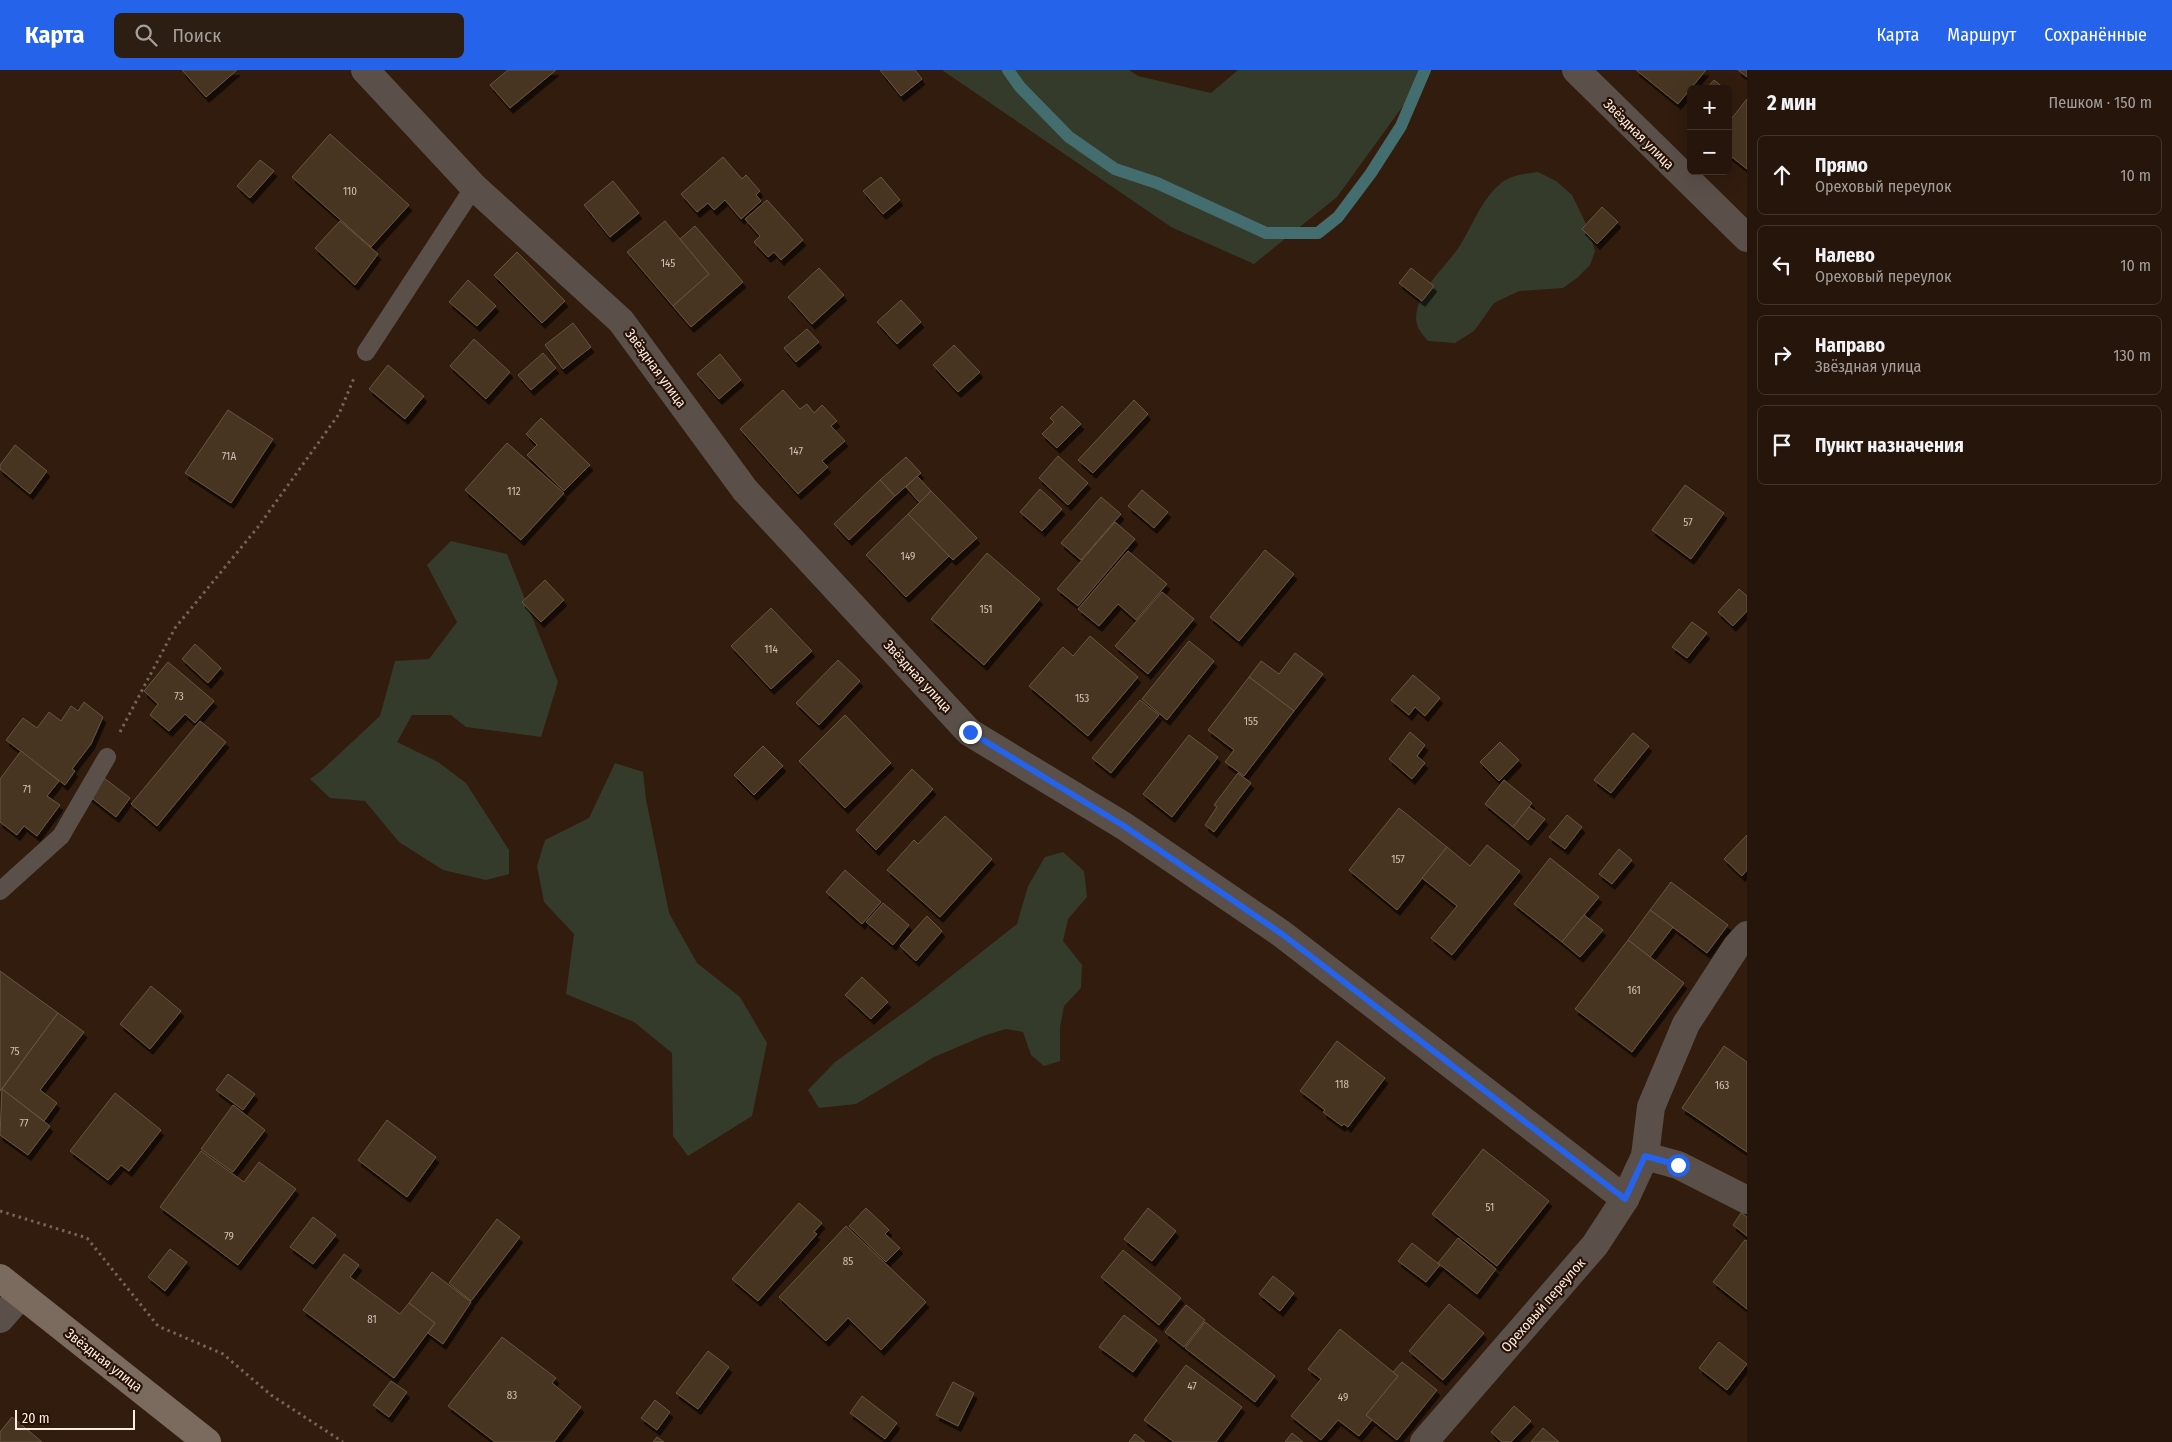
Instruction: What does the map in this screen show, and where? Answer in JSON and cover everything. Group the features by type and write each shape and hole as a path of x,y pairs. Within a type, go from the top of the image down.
{"street":[{"name":"Звёздная улица","path":"365,70 474,187 621,321 745,490 970,732 1124,826 1282,934 1625,1199"},
{"name":"Звёздная улица","path":"1576,70 1747,238"},
{"name":"Ореховый переулок","path":"1424,1442 1595,1245 1625,1199 1645,1156 1651,1107 1686,1024 1736,947 1747,935"},
{"path":"1645,1156 1678,1165 1747,1200"},
{"name":"Звёздная улица","path":"0,1278 208,1442"},
{"path":"0,1319 20,1295"}],"lane":[{"path":"366,352 474,187"},
{"path":"0,891 61,836 107,757"}],"path":[{"path":"107,757 175,628 258,527 339,414 366,352"},
{"path":"0,1211 87,1238 158,1326 223,1354 271,1396 343,1442"}],"green space":[{"path":"942,70 1129,70 1138,76 1211,93 1238,70 1429,70 1337,197 1254,264 1171,227"},
{"path":"1538,172 1556,181 1572,195 1588,228 1595,251 1590,265 1563,288 1519,291 1494,303 1474,331 1455,343 1428,341 1420,330 1416,319 1417,310 1428,286 1457,250 1482,206 1494,190 1509,178"},
{"path":"451,541 507,554 558,682 541,737 466,727 451,715 412,715 397,742 438,762 466,783 509,850 509,874 486,880 443,870 399,842 365,801 330,798 310,779 380,716 395,661 429,659 457,622 427,565"},
{"path":"615,763 643,772 646,799 669,913 697,963 740,997 767,1043 752,1116 688,1156 673,1136 672,1053 634,1022 566,994 574,934 544,902 537,866 545,840 589,818"},
{"path":"1063,852 1084,871 1087,897 1068,919 1063,941 1082,965 1081,988 1064,1006 1060,1027 1060,1061 1044,1066 1031,1055 1023,1032 1006,1029 986,1035 934,1057 856,1104 819,1108 808,1090 835,1062 917,1003 1017,924 1028,886 1045,857"}],"building":[{"path":"182,70 237,70 206,97"},
{"path":"508,70 556,70 510,108 490,85"},
{"path":"880,70 915,70 922,79 901,96"},
{"path":"1636,70 1706,70 1694,85 1687,85 1687,93 1678,104"},
{"path":"1738,70 1747,70 1747,77"},
{"path":"1714,80 1720,85 1710,85"},
{"path":"1747,99 1747,169 1732,157 1732,118"},
{"path":"330,134 409,205 371,247 292,177"},
{"path":"723,157 742,179 746,175 760,191 756,195 761,201 741,219 725,200 714,210 708,203 697,212 681,194"},
{"path":"260,160 274,171 250,198 237,186"},
{"path":"881,177 900,200 883,214 863,191"},
{"path":"613,181 639,213 610,237 584,205"},
{"path":"767,200 803,240 781,260 774,252 768,257 754,242 760,236 745,219"},
{"path":"1602,207 1618,222 1597,244 1582,229"},
{"path":"340,221 378,254 355,285 315,248"},
{"path":"665,221 709,274 673,306 627,252"},
{"path":"695,226 743,282 691,327 673,306 709,274 680,239"},
{"path":"517,252 565,301 542,323 494,275"},
{"path":"819,268 844,295 812,324 788,297"},
{"path":"1411,268 1434,286 1422,301 1399,283"},
{"path":"468,280 496,306 477,326 449,302"},
{"path":"901,300 921,322 897,344 877,322"},
{"path":"573,323 591,347 563,369 545,345"},
{"path":"807,329 819,342 796,362 784,348"},
{"path":"474,339 510,372 486,399 450,366"},
{"path":"954,345 980,372 958,392 933,365"},
{"path":"543,353 556,368 531,390 518,375"},
{"path":"720,354 741,380 719,399 697,374"},
{"path":"388,365 424,396 405,419 369,389"},
{"path":"783,390 800,409 807,404 814,413 822,405 837,421 831,426 845,441 822,461 828,467 798,494 740,429"},
{"path":"1134,400 1148,414 1093,473 1078,460"},
{"path":"1062,406 1081,424 1057,448 1042,434 1054,422 1050,418"},
{"path":"228,410 273,439 231,503 185,473"},
{"path":"541,418 590,465 564,491 527,455 537,445 526,434"},
{"path":"507,443 564,493 521,540 465,490"},
{"path":"15,445 47,471 30,494 0,469 0,465"},
{"path":"1058,456 1088,483 1068,505 1039,478"},
{"path":"906,457 921,473 895,496 880,480"},
{"path":"917,476 931,491 920,503 906,487"},
{"path":"880,480 895,496 849,540 834,524"},
{"path":"1685,485 1724,513 1691,559 1652,530"},
{"path":"1040,489 1062,509 1042,531 1020,512"},
{"path":"1142,490 1168,512 1154,528 1128,506"},
{"path":"931,491 977,538 953,560 908,514"},
{"path":"1101,497 1121,514 1081,560 1061,543"},
{"path":"908,514 949,556 906,597 866,555"},
{"path":"1115,522 1135,539 1078,606 1057,589"},
{"path":"1265,550 1294,574 1239,641 1210,617"},
{"path":"1128,551 1167,584 1136,620 1118,604 1099,626 1078,609"},
{"path":"987,553 1040,599 984,665 931,619"},
{"path":"545,580 564,600 541,622 522,602"},
{"path":"1739,589 1747,596 1747,611 1733,626 1718,612"},
{"path":"1162,592 1194,619 1148,674 1115,646"},
{"path":"771,608 812,651 771,689 731,646"},
{"path":"1692,622 1707,633 1687,658 1672,647"},
{"path":"1090,636 1138,677 1088,736 1029,686 1063,647 1073,656"},
{"path":"1189,641 1214,661 1167,720 1142,699"},
{"path":"195,644 221,668 208,683 182,659"},
{"path":"1295,653 1323,674 1294,711 1249,677 1261,661 1279,674"},
{"path":"838,660 860,681 819,725 796,703"},
{"path":"168,662 214,701 195,723 185,714 169,731 150,715 158,704 144,691"},
{"path":"1413,675 1440,698 1425,716 1415,707 1409,715 1391,700"},
{"path":"1249,677 1294,711 1244,776 1225,762 1234,750 1208,730"},
{"path":"1140,700 1159,715 1111,773 1092,758"},
{"path":"84,702 103,717 91,744 72,769 75,771 65,785 6,740 23,718 37,728 49,712 61,721 71,706 78,711"},
{"path":"845,715 891,763 845,808 799,761"},
{"path":"200,721 226,742 157,826 131,804"},
{"path":"1410,732 1425,745 1417,756 1425,763 1412,779 1389,759"},
{"path":"1633,733 1649,746 1611,793 1594,780"},
{"path":"1189,735 1218,757 1172,817 1143,794"},
{"path":"1500,742 1519,760 1499,781 1480,762"},
{"path":"763,746 783,766 754,795 734,775"},
{"path":"21,751 59,781 47,796 60,805 37,836 24,826 17,835 0,822 0,779"},
{"path":"912,769 933,789 876,850 856,830"},
{"path":"1238,773 1251,783 1214,832 1205,825 1217,807 1214,805"},
{"path":"104,778 130,798 116,817 89,796"},
{"path":"1504,780 1532,803 1513,827 1485,804"},
{"path":"1529,807 1545,819 1528,840 1513,827"},
{"path":"1399,808 1447,847 1397,910 1349,870"},
{"path":"1567,815 1582,827 1565,849 1549,837"},
{"path":"945,816 992,859 940,917 887,870 914,840 918,844"},
{"path":"1747,835 1747,870 1742,876 1724,859"},
{"path":"1487,845 1520,871 1452,955 1431,938 1457,906 1422,878 1447,847 1470,866"},
{"path":"1619,849 1632,860 1612,884 1599,874"},
{"path":"1550,858 1599,897 1562,942 1514,904"},
{"path":"845,870 881,902 862,924 826,892"},
{"path":"1671,882 1728,925 1707,953 1650,910"},
{"path":"883,903 909,925 893,945 866,922"},
{"path":"1650,910 1673,927 1650,957 1628,940"},
{"path":"1584,915 1603,930 1580,957 1562,942"},
{"path":"927,916 942,931 916,961 900,946"},
{"path":"1628,940 1684,983 1632,1052 1575,1009"},
{"path":"0,971 58,1013 0,1091"},
{"path":"862,977 888,1002 871,1019 845,995"},
{"path":"151,986 181,1011 150,1049 120,1024"},
{"path":"58,1013 84,1032 40,1090 57,1103 44,1121 2,1089"},
{"path":"1337,1041 1385,1078 1348,1127 1344,1124 1342,1126 1323,1112 1325,1110 1300,1091"},
{"path":"1724,1046 1747,1062 1747,1152 1682,1108"},
{"path":"228,1074 255,1094 243,1110 216,1090"},
{"path":"2,1089 50,1126 28,1155 0,1135"},
{"path":"115,1093 161,1130 129,1171 121,1165 108,1180 70,1151"},
{"path":"233,1105 265,1130 233,1172 201,1149"},
{"path":"387,1120 436,1157 407,1197 358,1160"},
{"path":"1483,1149 1549,1201 1497,1266 1432,1214"},
{"path":"201,1151 244,1182 259,1162 296,1189 238,1265 160,1207"},
{"path":"799,1203 822,1223 814,1232 817,1234 758,1301 732,1279"},
{"path":"866,1208 889,1230 885,1234 900,1248 886,1262 849,1226"},
{"path":"1148,1208 1176,1231 1152,1261 1124,1239"},
{"path":"1741,1213 1747,1217 1747,1236 1733,1225"},
{"path":"313,1217 336,1235 313,1264 290,1247"},
{"path":"497,1219 520,1237 471,1301 449,1283"},
{"path":"846,1226 926,1302 881,1350 848,1318 826,1341 779,1297"},
{"path":"1458,1238 1496,1269 1477,1294 1438,1263"},
{"path":"1745,1240 1747,1241 1747,1309 1713,1282"},
{"path":"1412,1243 1440,1265 1426,1282 1398,1261"},
{"path":"170,1249 187,1262 165,1291 148,1277"},
{"path":"1123,1250 1181,1298 1159,1325 1101,1277"},
{"path":"344,1254 359,1265 350,1277 400,1314 409,1303 435,1323 394,1378 303,1310"},
{"path":"432,1272 471,1302 443,1344 428,1333 435,1323 409,1303"},
{"path":"1273,1276 1294,1293 1280,1311 1259,1294"},
{"path":"1449,1304 1484,1333 1443,1380 1409,1351"},
{"path":"1186,1305 1205,1320 1184,1347 1165,1332"},
{"path":"1124,1315 1157,1340 1133,1372 1099,1347"},
{"path":"1205,1322 1275,1376 1255,1402 1185,1348"},
{"path":"1340,1329 1398,1376 1366,1415 1372,1420 1359,1436 1338,1420 1321,1440 1291,1416 1321,1379 1308,1369"},
{"path":"502,1337 556,1378 552,1383 581,1407 554,1442 495,1442 448,1406"},
{"path":"1719,1342 1747,1364 1727,1390 1699,1368"},
{"path":"708,1351 729,1367 698,1409 676,1393"},
{"path":"1402,1362 1437,1390 1397,1440 1366,1415 1398,1376 1393,1372"},
{"path":"1186,1365 1242,1407 1216,1442 1174,1442 1144,1420"},
{"path":"391,1381 407,1392 389,1417 373,1405"},
{"path":"953,1382 974,1393 958,1426 936,1415"},
{"path":"862,1396 897,1423 885,1439 850,1413"},
{"path":"655,1400 670,1412 657,1430 641,1418"},
{"path":"1514,1406 1531,1421 1511,1442 1502,1442 1491,1432"},
{"path":"12,1417 42,1442 0,1442 0,1432"},
{"path":"1543,1428 1559,1442 1531,1442"},
{"path":"1292,1433 1303,1442 1285,1442"},
{"path":"1135,1434 1145,1442 1129,1442"},
{"path":"657,1437 664,1442 653,1442"}],"waterway":[{"path":"1008,70 1020,87 1069,137 1115,169 1157,183 1266,233 1318,233 1338,217 1371,173 1401,126 1425,70"}],"route":[{"path":"970,732 1124,826 1282,934 1625,1199 1645,1156 1678,1165"}]}
